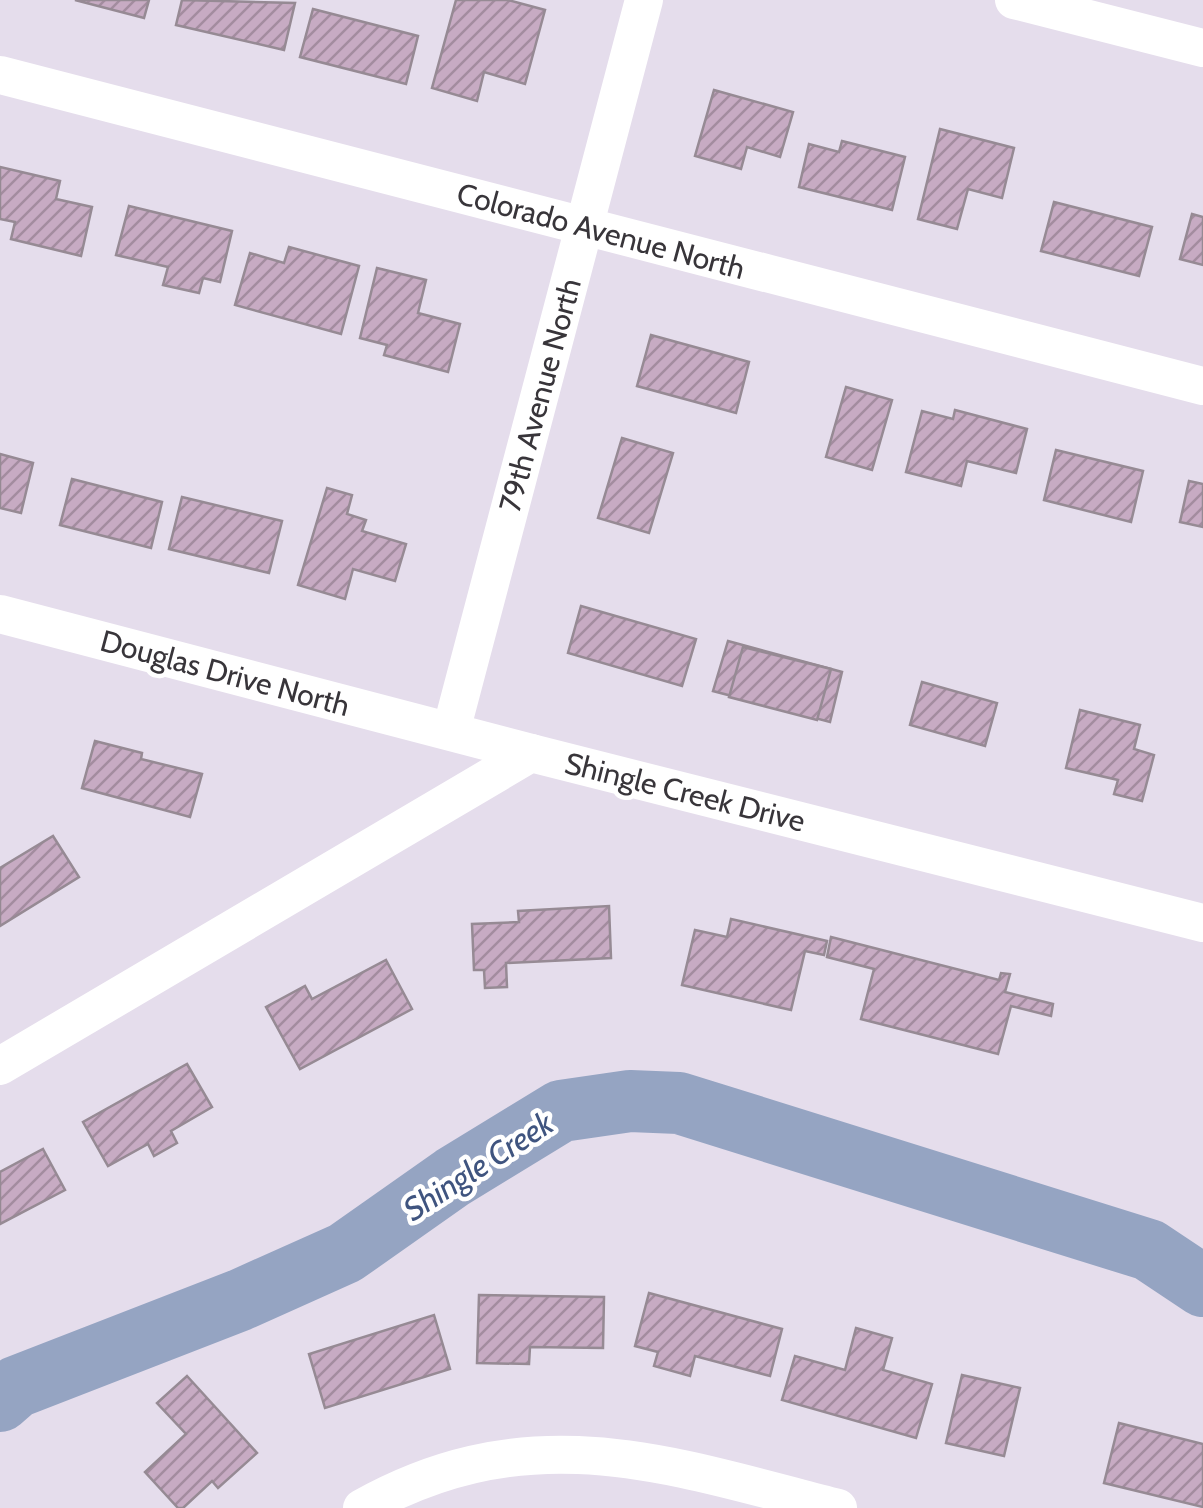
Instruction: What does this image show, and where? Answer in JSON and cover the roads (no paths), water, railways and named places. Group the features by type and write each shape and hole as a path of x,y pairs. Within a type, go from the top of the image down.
{"street":[{"name":"79th Avenue North","path":"451,731 644,0"},
{"path":"1014,0 1203,48"},
{"name":"Colorado Avenue North","path":"0,75 1203,386"},
{"name":"Douglas Drive North","path":"0,614 531,753"},
{"name":"Shingle Creek Drive","path":"0,1066 531,753 1203,923"},
{"path":"362,1508 439,1475 514,1455 591,1453 664,1463 838,1508"}],"waterway":[{"name":"Shingle Creek","path":"0,1401 16,1387 240,1300 345,1253 453,1177 561,1111 630,1101 679,1103 1149,1250 1203,1286"}]}
